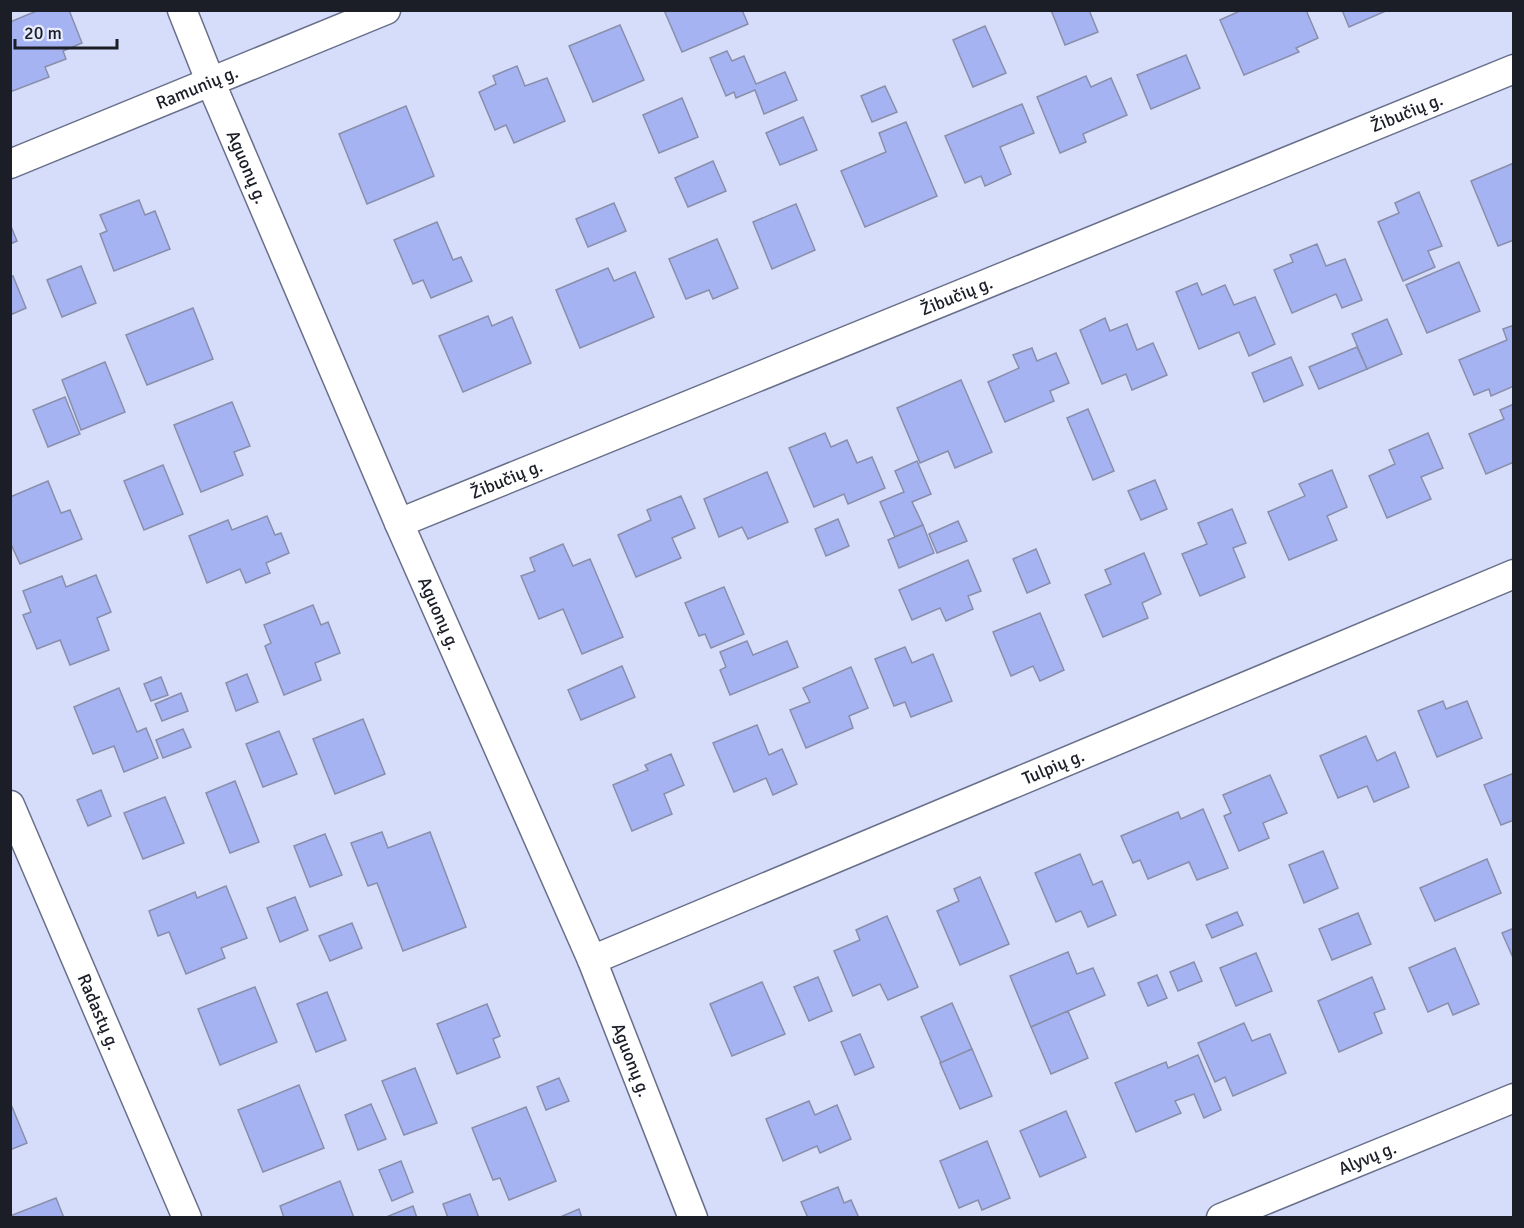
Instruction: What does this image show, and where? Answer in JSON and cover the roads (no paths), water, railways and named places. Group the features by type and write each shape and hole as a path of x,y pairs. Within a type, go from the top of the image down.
{"street":[{"name":"Aguonų g.","path":"182,10 399,522 592,960 693,1218"},
{"name":"Ramunių g.","path":"10,164 386,10"},
{"name":"Žibučių g.","path":"399,522 1514,69"},
{"name":"Tulpių g.","path":"592,960 1514,574"},
{"name":"Radastų g.","path":"10,805 187,1218"},
{"name":"Alyvų g.","path":"1221,1218 1514,1098"}]}
